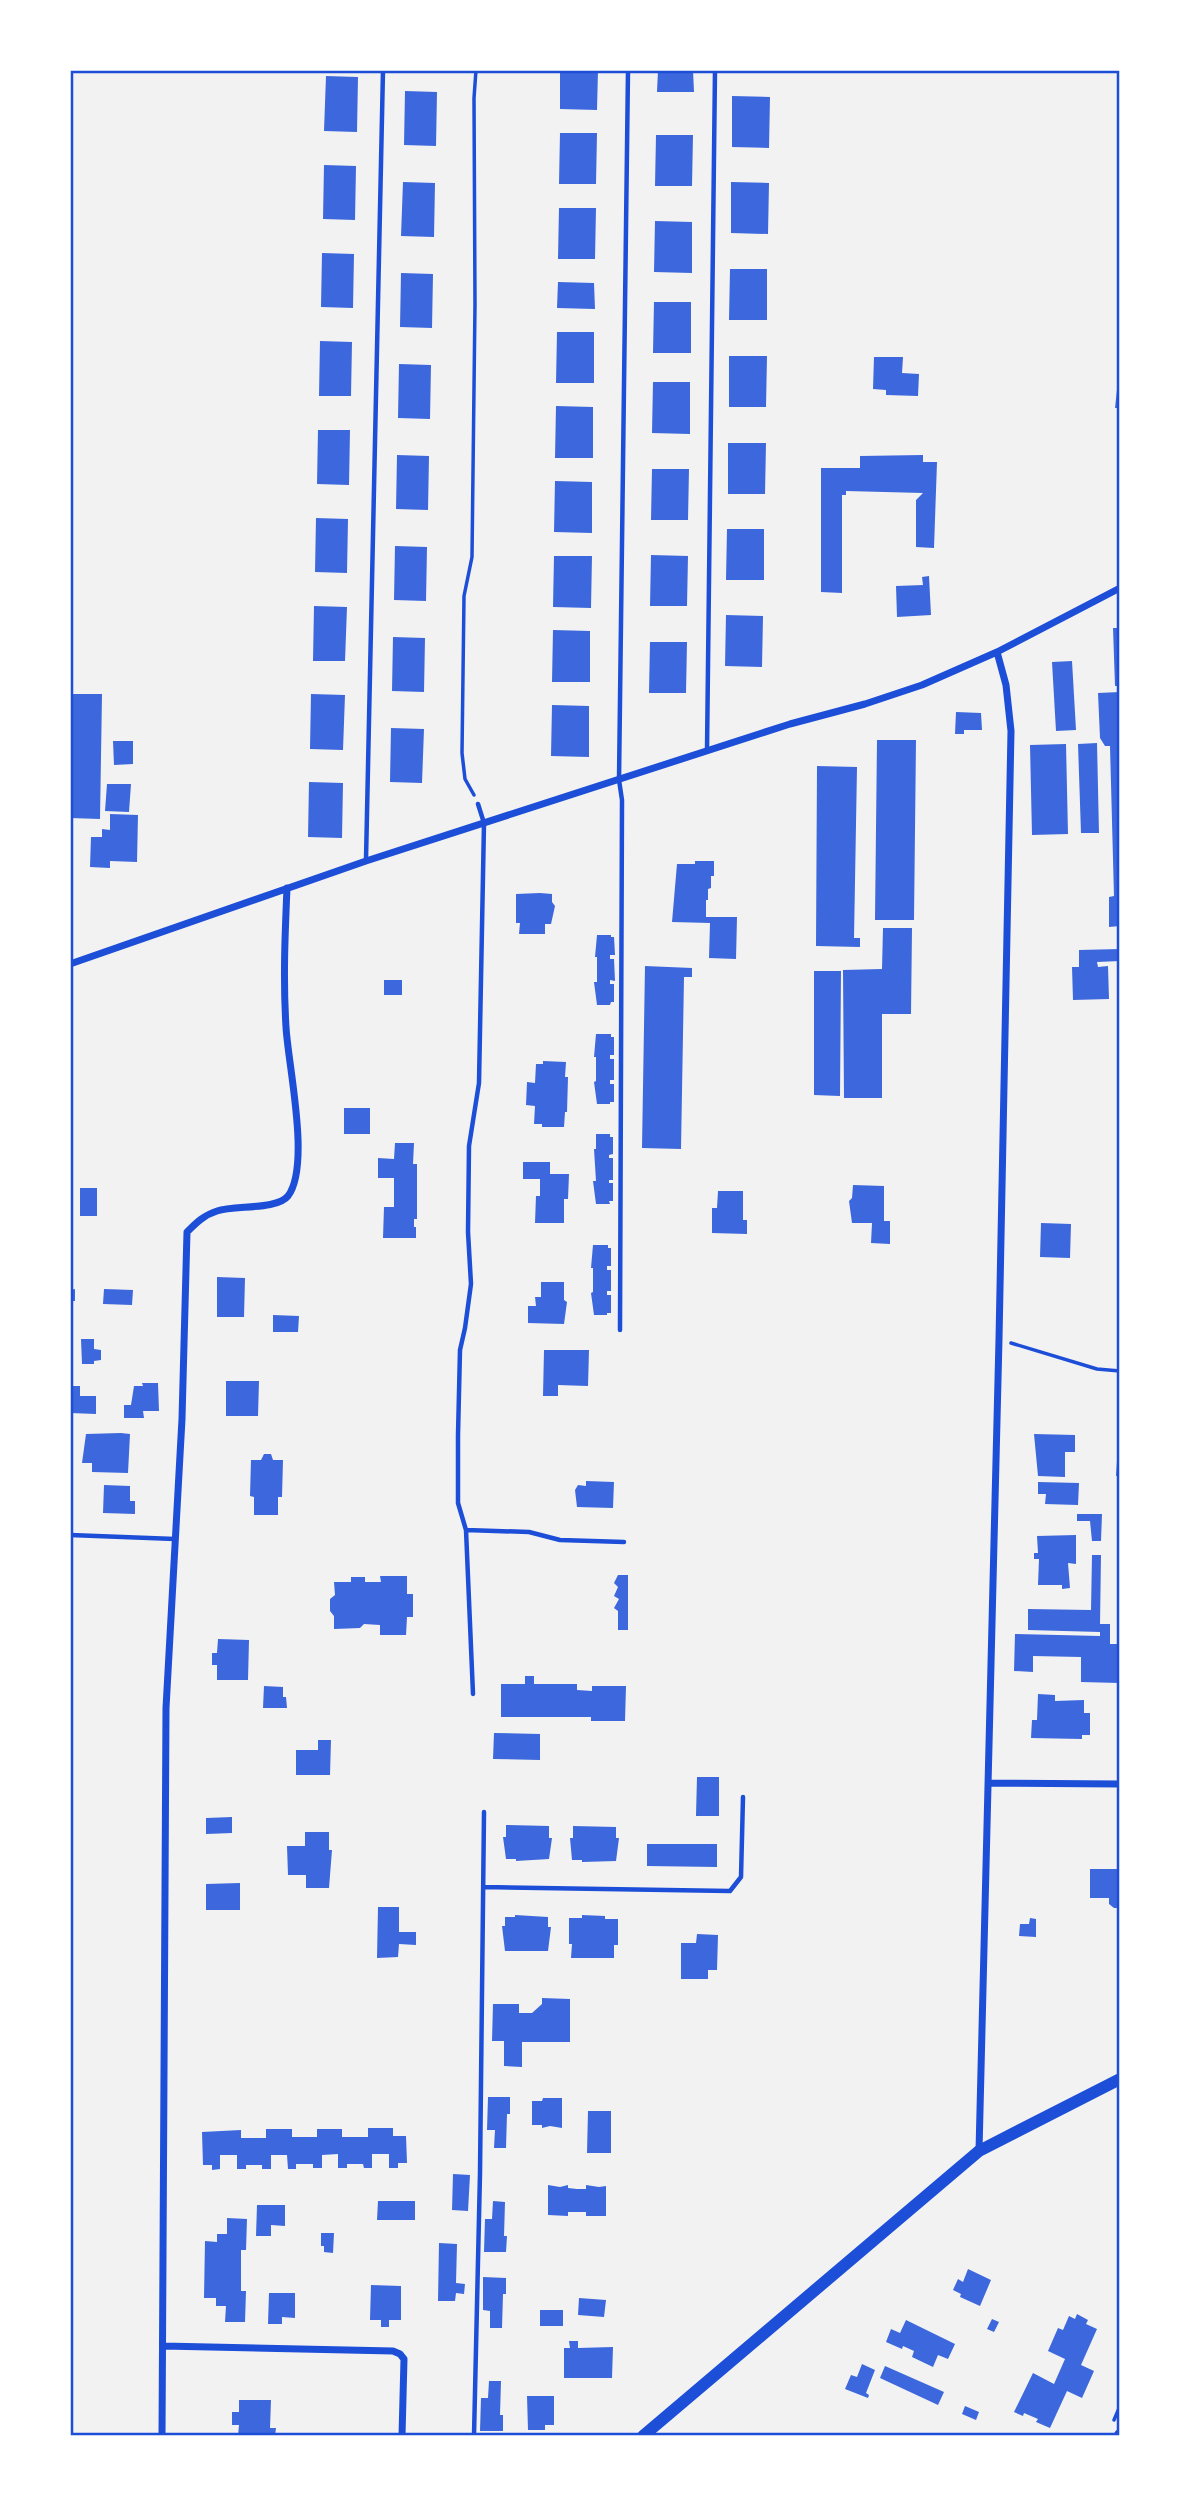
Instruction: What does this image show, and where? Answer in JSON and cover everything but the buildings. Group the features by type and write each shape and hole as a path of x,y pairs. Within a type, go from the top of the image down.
{"street":[{"path":"70,964 366,861 922,685 997,652 1120,588"},
{"path":"979,2151 1011,731 1006,685 997,652"},
{"path":"162,2436 166,1708 182,1419 187,1232 198,1220 215,1211 279,1203 290,1192 297,1164 298,1135 284,976 287,888"},
{"path":"989,1783 1120,1784"},
{"path":"643,2436 979,2151 1120,2079"},
{"path":"163,2346 393,2351 404,2359 402,2436"}],"lane":[{"path":"366,861 383,70"},
{"path":"620,1330 620,780 628,70"},
{"path":"707,752 715,70"},
{"path":"473,1693 466,1530 458,1503 460,1350 468,1316 471,1284 468,1232 469,1146 479,1083 484,823 478,804"},
{"path":"466,1530 530,1532 560,1541 624,1542"},
{"path":"70,1535 175,1539"},
{"path":"484,1887 730,1891 741,1877 743,1797"},
{"path":"474,2436 484,1812"}],"path":[{"path":"476,70 472,557 464,596 462,753 465,779 478,804"},
{"path":"999,1339 1097,1368 1120,1371"}]}
